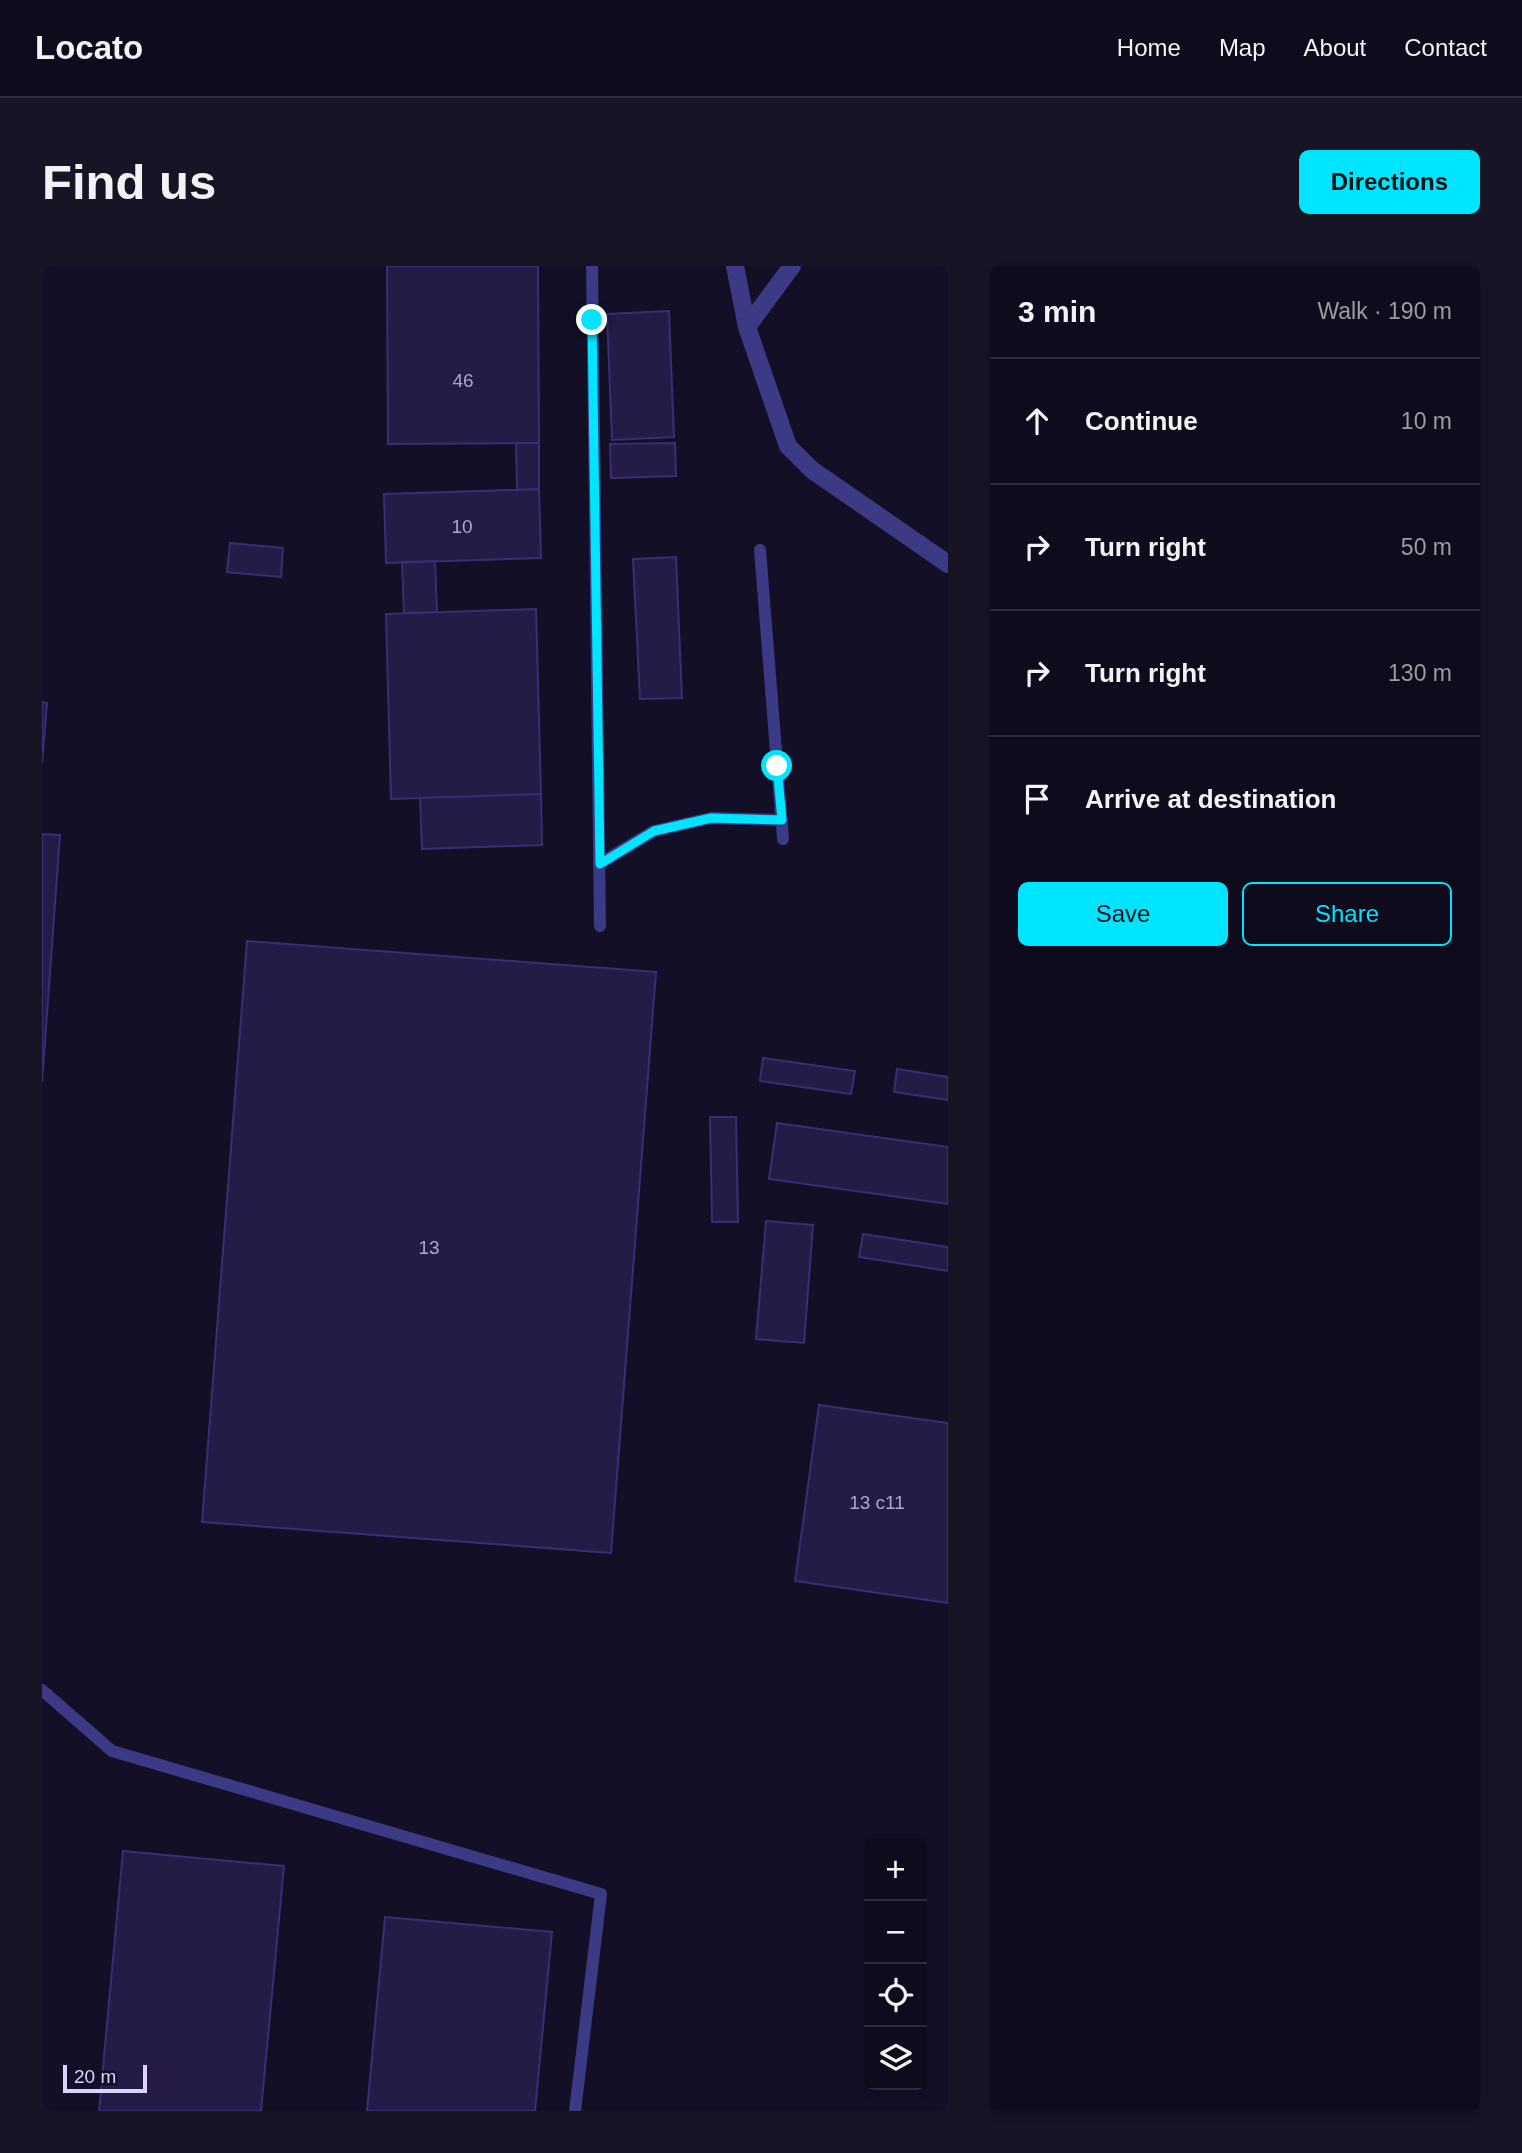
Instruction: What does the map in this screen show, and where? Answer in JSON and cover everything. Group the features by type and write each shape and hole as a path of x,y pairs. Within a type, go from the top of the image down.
{"street":[{"path":"735,266 747,327 788,446 812,470 948,564"},
{"path":"747,327 792,266"}],"lane":[{"path":"592,266 600,926"},
{"path":"760,550 783,839"},
{"path":"600,864 654,831 711,818 782,820"},
{"path":"42,1690 113,1751 601,1894 575,2111"}],"building":[{"path":"387,266 538,266 539,443 388,444"},
{"path":"669,311 674,437 612,440 607,314"},
{"path":"516,443 539,443 539,489 517,490"},
{"path":"675,443 676,476 611,478 610,444"},
{"path":"539,489 541,558 386,563 384,494"},
{"path":"230,543 283,548 281,577 227,572"},
{"path":"676,557 682,698 640,699 633,559"},
{"path":"435,561 437,612 404,613 402,562"},
{"path":"536,609 541,794 391,799 386,614"},
{"path":"42,702 47,703 42,763"},
{"path":"541,794 542,845 422,849 420,798"},
{"path":"42,834 60,835 42,1082"},
{"path":"247,941 656,972 611,1553 202,1522"},
{"path":"763,1058 855,1071 851,1094 760,1081"},
{"path":"897,1069 948,1077 948,1100 894,1092"},
{"path":"710,1117 736,1117 738,1222 712,1222"},
{"path":"777,1123 948,1147 948,1204 769,1179"},
{"path":"766,1221 813,1225 804,1343 756,1339"},
{"path":"863,1234 948,1247 948,1271 859,1257"},
{"path":"819,1405 948,1423 948,1603 795,1581"},
{"path":"123,1851 284,1866 261,2111 99,2111"},
{"path":"385,1917 552,1932 535,2111 367,2111"}],"route":[{"path":"592,320 600,864 654,831 711,818 782,820 777,766"}]}
